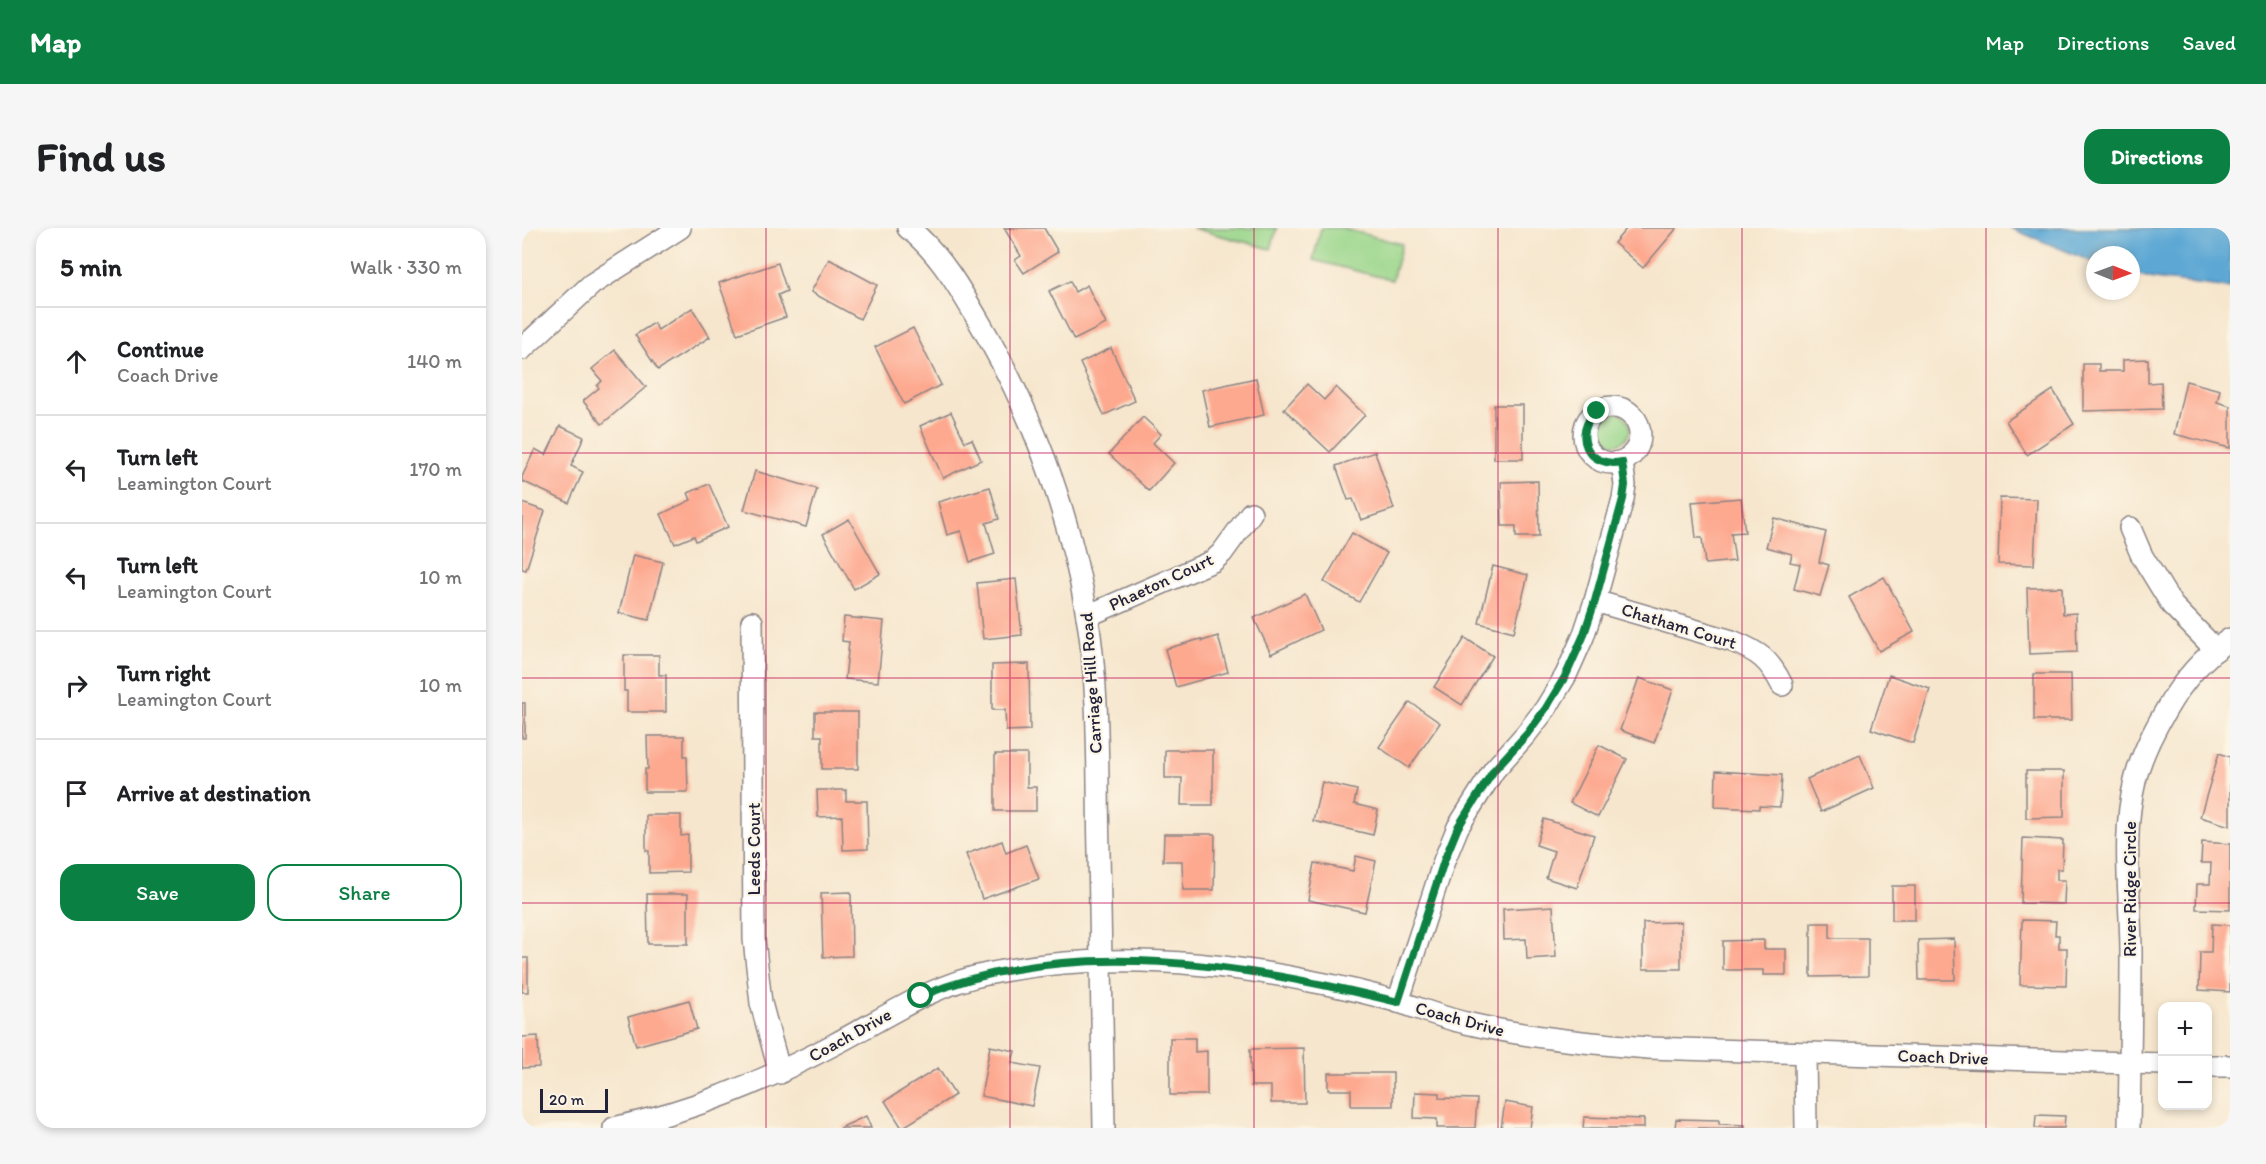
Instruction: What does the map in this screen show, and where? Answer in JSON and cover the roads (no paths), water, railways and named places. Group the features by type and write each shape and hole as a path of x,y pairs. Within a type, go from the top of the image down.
{"street":[{"path":"522,349 592,284 680,228"},
{"name":"Carriage Hill Road","path":"916,235 970,305 1009,374 1034,427 1050,469 1072,540 1087,616 1096,714 1104,1128"},
{"path":"1398,1002 1444,861 1458,827 1494,770 1527,734 1556,692 1583,637 1623,499 1625,485 1622,462"},
{"name":"Phaeton Court","path":"1087,616 1213,561 1222,553 1251,513"},
{"path":"2130,528 2142,556 2172,605 2223,645"},
{"name":"Chatham Court","path":"1595,601 1732,641 1752,649 1768,660 1782,685"},
{"name":"Leeds Court","path":"752,622 754,939 761,1003 780,1073"},
{"name":"River Ridge Circle","path":"2129,1128 2131,951 2128,823 2136,778 2151,735 2177,690 2198,665 2223,645"},
{"name":"Coach Drive","path":"614,1128 691,1108 780,1073 852,1036 897,1009 947,986 984,974 1041,965 1101,962 1237,969 1315,982 1398,1002 1464,1023 1569,1042 1648,1048 2158,1064"},
{"path":"1805,1053 1806,1128"},
{"path":"2212,1066 2230,1066"}],"water":[{"path":"2010,228 2230,228 2230,288 2140,275 2140,246 2086,246 2086,259"}]}
